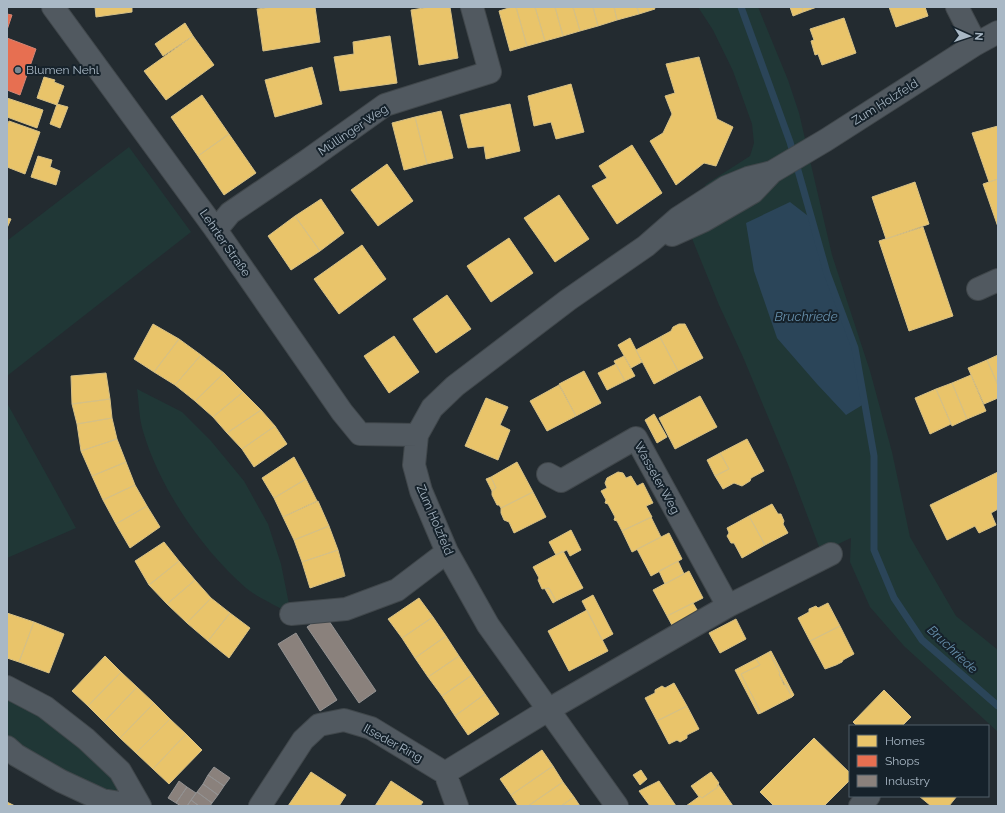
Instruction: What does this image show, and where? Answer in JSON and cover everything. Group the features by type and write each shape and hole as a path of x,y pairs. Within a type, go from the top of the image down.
{"street":[{"name":"Lehrter Straße","path":"53,7 216,230 342,412 360,434 417,435"},
{"name":"Müllinger Weg","path":"216,230 230,212 308,160 385,105 490,72 472,7"},
{"path":"957,7 976,44"},
{"name":"Zum Holzfeld","path":"617,806 488,626 448,552 421,491 414,465 417,435 432,408 454,386 568,300 646,246 678,218 726,187 748,178 772,172 826,140 976,44 998,32"},
{"path":"978,289 998,280"},
{"name":"Wasseler Weg","path":"548,474 561,481 636,438 728,606"},
{"path":"291,614 346,609 397,590 448,552"},
{"path":"457,806 445,773 548,710 728,606 831,554"},
{"path":"7,687 45,707 86,739 120,772 140,806"},
{"name":"Ilseder Ring","path":"260,806 303,740 319,725 344,720 371,728 445,773"},
{"path":"7,747 16,755 61,780 102,800 140,806"},
{"path":"860,806 868,797"}],"green space":[{"path":"698,7 758,7 788,80 799,113 832,255 870,371 892,452 910,537 956,616 998,650 998,732 904,646 870,607 850,562 851,538 821,552 789,467 691,236 711,197 705,185 750,156 754,143 752,124 733,71 713,30"},
{"path":"129,147 191,232 7,376 8,240"},
{"path":"137,389 182,412 211,441 244,481 268,524 281,564 291,614 246,588 214,555 184,516 171,495 150,452 142,426"},
{"path":"7,403 76,528 7,558"},
{"path":"7,687 45,707 140,806 7,747"}],"water":[{"name":"Bruchriede","path":"790,202 812,219 827,273 855,348 864,404 846,415 777,338 754,271 746,223"}],"building: Homes":[{"path":"95,7 132,7 132,12 96,17"},
{"path":"273,7 315,7 320,42 263,51 257,9"},
{"path":"430,7 450,7 458,58 419,65 411,10"},
{"path":"516,7 527,46 510,51 499,11"},
{"path":"516,7 535,7 545,41 527,46"},
{"path":"535,7 555,7 563,36 545,41"},
{"path":"555,7 573,7 580,31 563,36"},
{"path":"573,7 593,7 598,26 580,31"},
{"path":"593,7 614,7 617,20 598,26"},
{"path":"614,7 637,7 639,14 617,20"},
{"path":"637,7 654,7 655,9 639,14"},
{"path":"790,7 802,7 803,12 793,16"},
{"path":"802,7 817,7 803,12"},
{"path":"889,7 925,7 928,16 896,27"},
{"path":"844,18 856,53 822,65 818,54 815,55 811,41 814,40 810,29"},
{"path":"185,23 193,36 163,56 155,44"},
{"path":"193,36 214,65 166,100 144,71"},
{"path":"390,36 397,83 340,91 334,57 354,54 353,42"},
{"path":"699,57 717,119 733,127 716,166 704,163 676,185 650,141 663,133 672,114 665,96 675,93 666,64"},
{"path":"312,67 322,104 275,117 265,80"},
{"path":"44,77 55,80 54,82 64,86 57,105 37,98"},
{"path":"571,84 584,132 556,139 551,122 534,126 528,96"},
{"path":"202,95 229,134 198,156 171,117"},
{"path":"7,98 43,110 37,128 7,117"},
{"path":"57,104 68,107 60,128 50,124"},
{"path":"510,104 520,151 486,159 484,146 468,148 460,115"},
{"path":"441,111 453,158 427,164 415,117"},
{"path":"415,117 427,164 404,170 392,123"},
{"path":"9,121 40,132 25,174 7,167 7,125"},
{"path":"998,126 998,179 989,182 972,133"},
{"path":"229,134 256,173 224,195 198,156"},
{"path":"632,145 662,193 617,224 592,186 607,178 599,166"},
{"path":"38,156 52,160 50,167 60,171 56,185 31,177"},
{"path":"387,164 413,201 378,226 351,190"},
{"path":"998,179 998,227 983,184"},
{"path":"915,182 929,224 886,239 872,197"},
{"path":"559,195 589,239 555,262 524,218"},
{"path":"321,199 344,233 320,251 295,216"},
{"path":"295,216 320,251 291,270 268,236"},
{"path":"7,218 11,219 7,228"},
{"path":"923,227 953,316 909,331 879,241"},
{"path":"509,238 533,273 491,302 467,266"},
{"path":"362,245 386,279 339,314 314,279"},
{"path":"447,295 471,329 436,353 413,319"},
{"path":"153,324 179,339 154,372 134,359"},
{"path":"679,324 685,324 703,358 678,371 660,337 671,331 673,327"},
{"path":"394,336 419,372 389,393 364,356"},
{"path":"660,337 678,371 654,384 636,350"},
{"path":"630,338 642,362 631,368 618,345"},
{"path":"179,339 201,355 175,385 154,372"},
{"path":"201,355 224,373 195,401 175,385"},
{"path":"998,355 998,385 987,360"},
{"path":"624,356 635,376 625,381 614,361"},
{"path":"987,360 998,385 998,398 984,404 968,368"},
{"path":"616,364 625,381 607,390 598,373"},
{"path":"584,371 601,403 576,416 559,384"},
{"path":"106,373 110,399 72,404 71,376"},
{"path":"224,373 243,392 213,417 195,401"},
{"path":"971,375 986,411 967,419 952,383"},
{"path":"952,383 967,419 952,426 936,389"},
{"path":"559,385 576,416 547,431 530,401"},
{"path":"936,389 951,424 930,434 915,398"},
{"path":"243,392 261,410 227,433 213,417"},
{"path":"700,396 717,427 675,449 659,418"},
{"path":"486,398 508,407 500,425 510,430 498,460 465,446"},
{"path":"110,399 112,418 77,424 72,404"},
{"path":"261,410 275,426 242,449 227,433"},
{"path":"654,414 667,437 657,443 645,420"},
{"path":"112,418 117,439 81,451 77,424"},
{"path":"275,426 287,444 254,467 242,449"},
{"path":"117,439 126,462 92,476 81,451"},
{"path":"747,439 764,471 751,478 750,481 742,486 734,483 723,489 715,476 729,469 720,453"},
{"path":"720,453 729,469 715,476 707,460"},
{"path":"294,457 306,479 274,498 262,478"},
{"path":"126,462 135,485 103,500 92,476"},
{"path":"517,462 533,492 501,508 497,505 492,495 492,491 496,488 491,477"},
{"path":"618,472 623,473 626,478 631,476 637,486 643,483 653,503 646,506 652,517 622,531 617,521 614,520 615,517 608,504 605,503 606,500 601,491 607,488 605,483 607,478"},
{"path":"998,472 998,509 991,513 996,525 979,533 975,526 947,540 930,505"},
{"path":"491,477 496,488 492,491 486,479"},
{"path":"306,479 317,501 283,517 274,498"},
{"path":"135,485 147,506 116,524 103,500"},
{"path":"533,492 546,517 514,533 509,522 504,520 501,513 501,508"},
{"path":"318,501 329,526 294,540 283,517"},
{"path":"772,504 778,514 781,514 784,521 783,524 788,533 765,545 749,516"},
{"path":"147,506 160,527 130,548 116,524"},
{"path":"749,516 765,545 742,558 734,543 731,543 727,536 729,533 727,528"},
{"path":"651,517 661,537 632,552 622,531"},
{"path":"329,526 338,550 302,562 294,540"},
{"path":"571,530 581,550 570,556 567,550 556,555 549,542"},
{"path":"669,533 682,559 651,576 637,549"},
{"path":"164,542 179,561 149,585 135,561"},
{"path":"338,550 345,576 310,588 302,562"},
{"path":"563,551 583,588 556,601 549,588 542,589 538,580 539,578 533,567"},
{"path":"179,561 195,580 167,604 149,585"},
{"path":"678,561 684,574 665,584 659,571"},
{"path":"689,571 703,598 667,616 653,590"},
{"path":"195,580 211,598 187,623 167,604"},
{"path":"549,588 556,601 553,603 545,589"},
{"path":"593,595 613,634 602,640 582,601"},
{"path":"211,598 230,613 208,641 187,623"},
{"path":"419,598 433,617 402,638 388,619"},
{"path":"693,603 700,615 674,629 667,616"},
{"path":"828,603 840,626 810,641 798,618 809,612 809,609 816,606 818,608"},
{"path":"587,610 608,651 569,671 548,631"},
{"path":"7,613 34,622 19,662 7,658"},
{"path":"230,613 250,628 229,658 208,641"},
{"path":"433,617 446,636 415,658 402,638"},
{"path":"736,619 746,639 720,653 709,633"},
{"path":"34,622 64,634 49,673 19,662"},
{"path":"840,626 854,654 842,662 825,669 810,641"},
{"path":"446,636 459,656 428,677 415,658"},
{"path":"771,651 794,695 792,697 779,674 780,673 769,652"},
{"path":"769,652 780,673 779,674 784,685 786,684 792,697 761,713 741,674 760,665 756,659"},
{"path":"105,656 121,672 88,706 72,691"},
{"path":"459,656 472,675 442,696 428,677"},
{"path":"756,659 760,665 741,674 761,713 758,714 735,670"},
{"path":"121,672 137,687 104,722 88,706"},
{"path":"472,675 485,694 455,716 442,696"},
{"path":"674,683 687,706 657,721 645,698 655,693 655,690 662,686 665,688"},
{"path":"137,687 154,703 120,738 104,722"},
{"path":"884,690 911,717 903,725 856,725 853,722"},
{"path":"485,694 499,714 468,735 455,716"},
{"path":"154,703 170,719 136,753 120,738"},
{"path":"687,706 699,729 687,735 687,738 680,742 677,740 669,744 657,721"},
{"path":"170,719 186,734 153,769 136,753"},
{"path":"186,734 202,750 169,784 153,769"},
{"path":"814,738 849,772 849,781 824,806 774,806 760,792"},
{"path":"542,750 553,766 511,795 500,779"},
{"path":"553,766 563,782 528,806 518,806 511,795"},
{"path":"641,770 647,779 640,785 633,775"},
{"path":"311,772 346,795 339,806 288,806"},
{"path":"711,772 719,783 717,785 718,787 702,798 700,796 699,797 691,786"},
{"path":"391,781 423,802 420,806 375,806"},
{"path":"659,781 676,806 650,806 639,791"},
{"path":"563,782 574,797 561,806 528,806"},
{"path":"718,784 733,806 686,806 700,796 702,798 718,787"},
{"path":"574,797 580,806 561,806"},
{"path":"920,797 956,797 949,806 931,806"},
{"path":"7,802 15,806 7,806"}],"building: Shops":[{"path":"7,14 12,15 7,30"},
{"name":"Blumen Nehl","path":"7,38 36,49 20,95 7,90"}],"building: Industry":[{"path":"325,615 376,691 359,703 307,627"},
{"path":"296,633 337,700 320,711 278,644"},
{"path":"214,767 230,778 224,786 208,775"},
{"path":"208,775 224,786 218,795 203,784"},
{"path":"179,781 187,787 176,803 168,798"},
{"path":"203,784 218,795 212,803 197,792"},
{"path":"187,787 196,793 187,806 181,806 176,803"},
{"path":"197,792 212,803 210,806 199,806 191,800"},
{"path":"191,800 199,806 187,806"}],"waterway":[{"name":"Bruchriede","path":"741,7 790,142 827,273 855,348 874,456 874,550 894,598 922,640 998,706"}],"place":[{"name":"Blumen Nehl","path":"18,70"}]}
